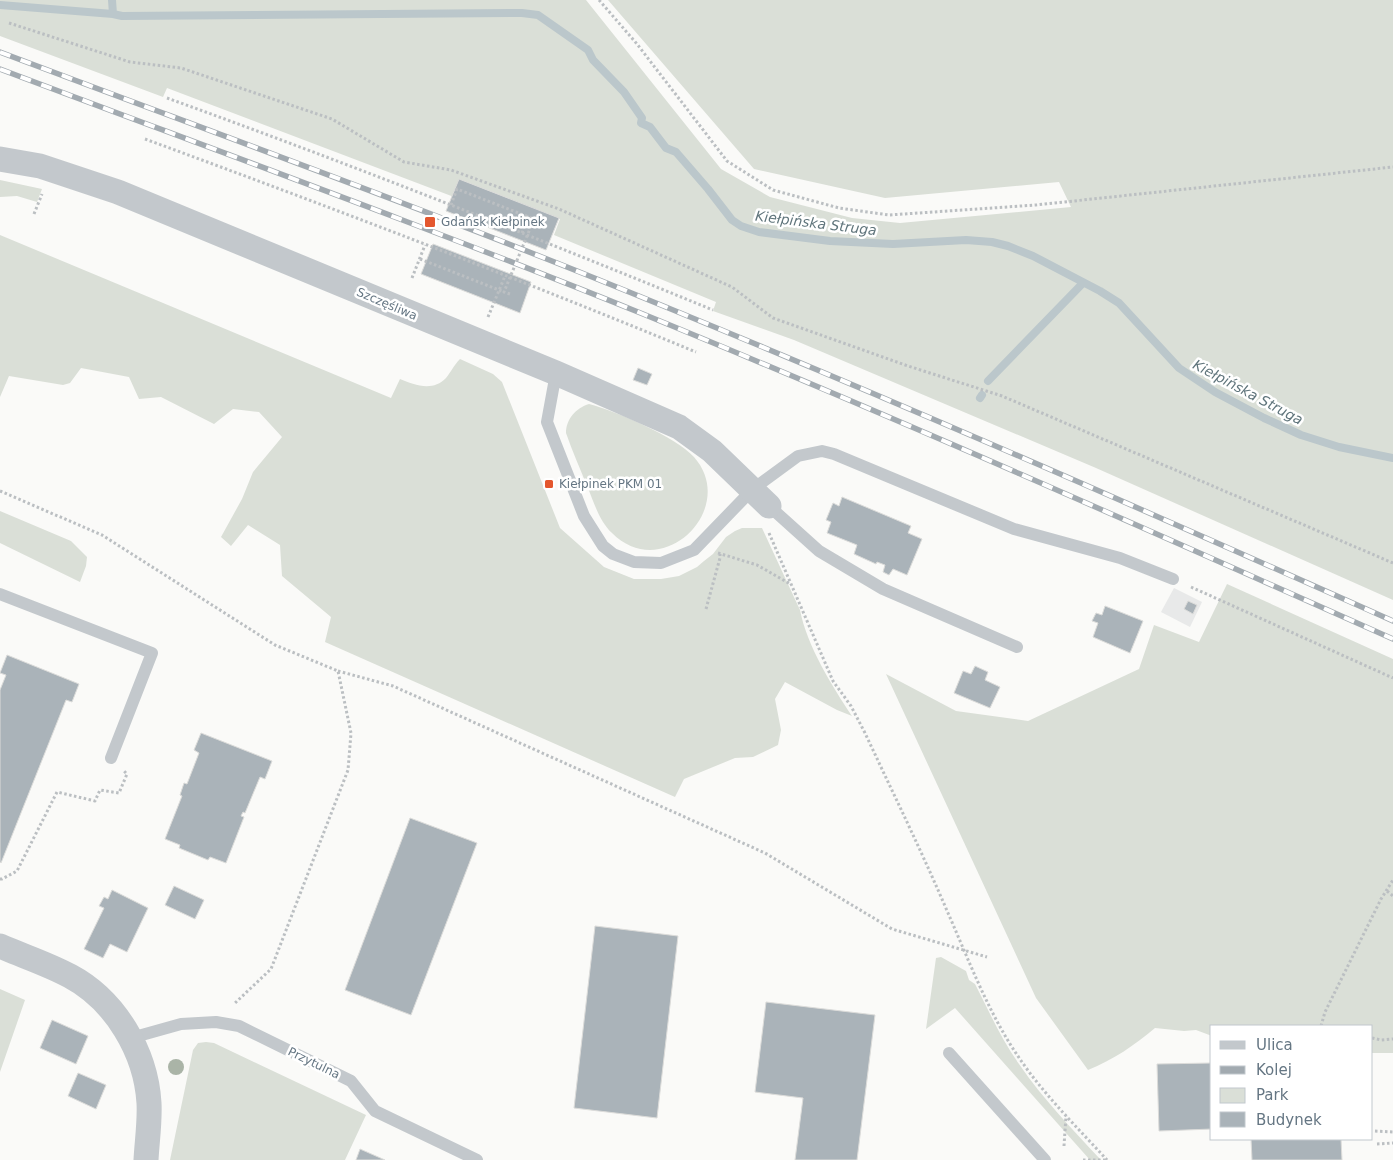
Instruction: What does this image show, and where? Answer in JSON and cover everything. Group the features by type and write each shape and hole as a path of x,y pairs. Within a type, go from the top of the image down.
{"street":[{"name":"Szczęśliwa","path":"0,159 40,166 118,192 556,373 679,426 712,451 763,507"},
{"path":"0,946 70,976 100,997 122,1024 131,1038 146,1080 149,1104 146,1160"}],"lane":[{"path":"556,373 547,422 584,516 603,546 613,554 634,562 661,563 694,550 763,507 798,456 822,451 834,454 1014,529 1120,558 1173,579"},
{"path":"763,507 819,551 883,589 1016,647"},
{"path":"0,594 152,653 111,758"},
{"name":"Przytulna","path":"131,1038 181,1024 216,1022 239,1026 351,1080 375,1111 477,1160"},
{"path":"949,1054 1045,1160"}],"path":[{"path":"599,0 637,44 727,161 773,190 839,208 889,215 1036,205 1393,167"},
{"path":"9,23 130,62 181,68 332,119 404,162 451,170 559,209 732,287 773,318 908,366 1002,396 1393,563"},
{"path":"167,98 451,205 713,310"},
{"path":"146,139 425,245 696,352"},
{"path":"451,205 457,189 538,220 528,217 522,233"},
{"path":"34,214 43,192"},
{"path":"504,292 534,219"},
{"path":"412,278 425,245"},
{"path":"420,259 510,294 499,290"},
{"path":"488,316 505,276"},
{"path":"0,491 102,535 275,645 338,671 392,686 765,853 892,929 987,957"},
{"path":"763,507 792,585 833,681 854,713 998,1023 1022,1061 1048,1096 1107,1160"},
{"path":"706,610 720,554 757,565 792,585"},
{"path":"1173,579 1393,678"},
{"path":"216,1022 271,969 288,930 348,770 352,733 338,671"},
{"path":"0,878 2,879 17,871 57,792 96,801 100,790 119,793 127,774 111,758"},
{"path":"1321,1025 1324,1012 1393,880"},
{"path":"1386,891 1393,896"},
{"path":"1373,1038 1393,1039"},
{"path":"1064,1146 1066,1115"},
{"path":"1375,1131 1393,1132"},
{"path":"1377,1144 1393,1143"},
{"path":"1083,1160 1107,1160"}],"shaded area":[{"path":"1174,588 1202,602 1190,627 1161,612"}],"green space":[{"path":"0,0 586,0 721,169 770,197 852,218 900,223 1071,207 1059,182 885,198 754,169 608,0 1393,0 1393,600 1096,468 794,340 713,311 716,302 554,235 560,219 461,180 454,197 167,88 163,97 0,36"},
{"path":"0,180 42,189 37,202 17,196 0,197"},
{"path":"0,235 391,398 400,379 417,385 435,385 446,378 460,359 493,374 502,382 560,528 604,567 634,579 661,579 679,576 697,567 713,554 726,537 735,531 742,528 762,528 800,610 803,624 814,651 852,716 785,682 775,699 781,730 778,745 753,757 735,758 684,779 675,797 325,642 331,617 282,576 280,545 248,525 231,546 221,537 242,499 253,472 282,437 259,412 233,409 214,424 161,397 139,399 129,377 81,368 70,383 63,385 9,376 0,397"},
{"path":"589,404 614,412 660,433 674,441 694,457 705,477 707,498 701,517 689,533 672,545 653,550 632,546 612,533 600,517 566,433 566,428 573,415 580,408"},
{"path":"0,511 71,541 87,557 80,582 0,543"},
{"path":"1227,584 1393,659 1393,1053 1373,1053 1373,1025 1210,1025 1210,1035 1196,1030 1184,1031 1155,1028 1123,1052 1088,1070 1036,998 886,674 956,711 1028,721 1139,669 1154,625 1199,642"},
{"path":"941,957 966,971 969,980 975,984 1001,1035 1028,1077 1101,1160 1090,1160 955,1008 926,1029 936,958"},
{"path":"0,989 25,1000 0,1072"},
{"path":"198,1043 214,1043 366,1115 345,1160 170,1160 193,1050"}],"building":[{"path":"459,179 559,218 546,250 446,211"},
{"path":"433,244 531,282 520,313 421,274"},
{"path":"638,368 652,374 647,385 633,380"},
{"path":"842,497 911,526 908,533 922,539 907,575 893,569 889,575 883,572 885,565 877,562 876,564 854,554 857,545 827,533 831,522 826,520 833,503 839,506"},
{"path":"1188,601 1197,605 1193,614 1184,609"},
{"path":"1105,606 1143,621 1130,653 1093,637 1098,623 1092,621 1096,613 1102,615"},
{"path":"7,655 79,684 72,702 66,700 1,863 0,690 6,675 0,673"},
{"path":"975,666 988,672 985,680 1000,687 990,708 954,693 963,671 971,674"},
{"path":"201,733 272,761 265,779 260,777 245,813 243,812 241,816 244,817 226,863 210,857 208,860 179,848 180,845 165,839 182,796 180,795 184,783 187,784 199,753 194,750"},
{"path":"410,818 477,843 411,1015 345,990"},
{"path":"174,886 204,900 195,919 165,905"},
{"path":"112,890 148,908 127,952 110,944 103,958 84,949 104,908 99,906 104,897 108,899"},
{"path":"595,926 678,936 657,1118 574,1108"},
{"path":"766,1002 875,1015 857,1160 795,1160 803,1098 755,1092"},
{"path":"52,1020 88,1036 76,1064 40,1048"},
{"path":"1210,1063 1210,1129 1159,1131 1157,1064"},
{"path":"78,1073 106,1085 96,1109 68,1096"},
{"path":"1251,1140 1341,1140 1342,1160 1252,1160"},
{"path":"360,1149 385,1160 356,1160"}],"waterway":[{"path":"112,0 113,14"},
{"name":"Kiełpińska Struga","path":"0,5 122,16 522,13 538,15 588,50 593,60 624,92 642,118 641,123 650,127 666,148 676,152 732,220 741,226 759,232 830,241 893,244 966,240 992,242 1008,246 1033,256 1119,303 1179,368 1215,392 1301,435 1339,447 1393,458"},
{"path":"988,381 1083,283"}],"railway":[{"path":"0,52 441,218 688,316 991,444 1393,621"},
{"path":"0,69 403,220 643,314 925,433 1393,639"}],"place":[{"name":"Gdańsk Kiełpinek","path":"430,222"},
{"name":"Kiełpinek PKM 01","path":"549,484"}]}
